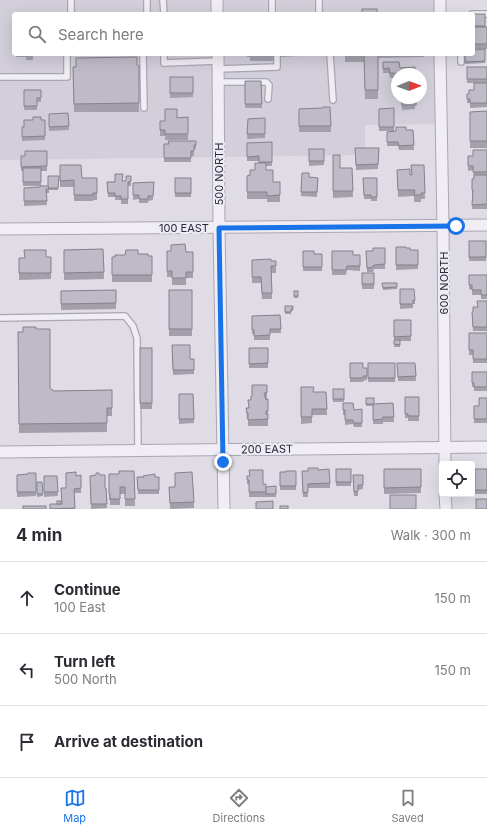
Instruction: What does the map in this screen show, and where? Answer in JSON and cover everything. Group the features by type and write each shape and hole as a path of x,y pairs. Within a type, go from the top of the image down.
{"street":[{"path":"217,0 217,12"},
{"path":"440,0 440,12"},
{"name":"600 NORTH","path":"440,56 445,461"},
{"name":"500 NORTH","path":"218,61 219,228 224,509"},
{"name":"100 EAST","path":"0,229 487,225"},
{"name":"200 EAST","path":"0,452 487,447"},
{"path":"446,497 446,509"}],"lane":[{"path":"71,0 71,12"},
{"path":"147,0 147,12"},
{"path":"163,0 164,12"},
{"path":"272,0 272,12"},
{"path":"319,0 319,12"},
{"path":"475,14 487,14"},
{"path":"0,77 67,77 67,56"},
{"path":"143,56 144,108"},
{"path":"164,56 164,63 218,61 277,67 277,56"},
{"path":"330,56 333,100"},
{"path":"461,56 461,62"},
{"path":"219,82 266,82 269,85 268,99"},
{"path":"0,318 125,316 133,326 137,338 138,451"}],"shaded area":[{"path":"0,0 440,0 440,12 12,12 12,56 440,56 441,124 365,125 365,155 0,160"}],"building":[{"path":"362,9 377,9 377,12 362,12"},
{"path":"475,14 485,14 485,26 475,26"},
{"path":"475,27 487,27 487,44 475,44"},
{"path":"485,49 485,61 465,62 465,56 475,56 475,50"},
{"path":"364,56 378,56 378,90 365,90"},
{"path":"137,57 137,65 139,66 139,103 74,104 73,67 76,67 76,58"},
{"path":"383,62 399,62 400,68 391,68 391,73 389,68 383,69"},
{"path":"467,67 487,67 487,79 467,79"},
{"path":"170,77 193,77 193,93 170,93"},
{"path":"245,81 261,81 262,104 245,104"},
{"path":"474,83 487,83 487,103 470,103 470,99 467,99 469,90 474,90"},
{"path":"24,90 41,90 41,98 37,98 37,106 24,106"},
{"path":"402,104 415,104 415,105"},
{"path":"330,107 331,126 299,126 299,109"},
{"path":"394,108 394,127 379,127 379,109"},
{"path":"165,109 177,109 177,118 188,117 188,134 165,134 165,130 160,130 160,121 165,121"},
{"path":"487,111 487,141 470,141 470,112"},
{"path":"68,113 69,126 49,127 49,114"},
{"path":"33,117 41,117 41,120 45,120 45,136 22,137 24,120 33,120"},
{"path":"265,118 265,134 247,134 248,119"},
{"path":"396,127 406,127 406,130 413,130 414,145 399,146 398,142 387,142 387,132 396,131"},
{"path":"168,141 196,141 194,151 191,151 191,158 164,158 164,144 169,144"},
{"path":"272,142 272,162 259,162 259,156 247,157 247,143"},
{"path":"355,148 379,148 378,164 356,165"},
{"path":"309,149 324,149 324,161 309,161"},
{"path":"473,150 487,150 487,172 473,172 473,166 468,166 468,156 473,156"},
{"path":"25,151 47,151 47,166 21,167 21,156 25,156"},
{"path":"333,155 340,155 340,168 352,168 353,191 333,191"},
{"path":"255,163 266,163 266,170 273,170 273,182 280,182 280,195 267,196 267,192 247,192 247,176 250,175 250,170 255,170"},
{"path":"60,165 81,165 82,178 97,178 97,193 93,193 93,195 74,195 74,180 60,181"},
{"path":"411,165 424,165 425,193 421,193 421,195 414,195 415,190 398,190 397,170 410,169 410,175 412,175"},
{"path":"23,168 41,168 41,182 23,182"},
{"path":"302,173 309,173 309,177 318,178 317,192 301,192"},
{"path":"115,174 123,174 122,181 126,181 126,176 131,176 131,181 128,182 128,199 121,199 121,196 115,196 115,193 108,193 107,182 115,182"},
{"path":"474,175 487,175 487,204 472,205 472,179 474,179"},
{"path":"48,176 59,176 58,188 48,188"},
{"path":"175,178 191,178 191,193 175,193"},
{"path":"363,178 377,178 377,197 364,195"},
{"path":"154,182 153,196 148,196 148,199 139,199 139,195 133,195 133,183"},
{"path":"48,186 49,189 46,189 47,201 24,201 24,188"},
{"path":"469,241 486,241 486,257 469,257"},
{"path":"185,244 186,252 193,252 193,272 186,272 186,278 172,278 172,271 167,271 167,251 171,251 171,245"},
{"path":"396,247 406,247 410,248 410,250 418,250 418,265 396,265"},
{"path":"373,248 385,248 385,264 374,265 373,267 367,268 366,251 373,251"},
{"path":"103,249 104,272 64,273 64,250"},
{"path":"24,250 46,250 46,257 51,257 51,273 19,273 19,258 25,258"},
{"path":"126,250 138,250 138,254 148,254 148,256 152,256 152,275 112,275 112,257 115,257 115,255 125,255"},
{"path":"303,251 314,251 314,254 322,254 322,267 303,267"},
{"path":"332,251 353,251 353,255 360,255 360,266 347,266 346,270 332,270"},
{"path":"271,259 271,261 276,261 276,266 271,266 272,293 262,293 261,277 252,277 252,260"},
{"path":"362,273 374,273 374,284 362,284"},
{"path":"469,275 487,275 487,295 481,295 481,290 472,290 472,285 469,285"},
{"path":"382,283 397,283 397,287 383,288"},
{"path":"400,289 414,289 415,300 413,300 413,304 400,304"},
{"path":"116,290 116,303 61,304 61,291"},
{"path":"169,290 192,290 192,329 169,329"},
{"path":"294,291 298,291 298,296 294,296"},
{"path":"477,301 487,301 487,327 473,327 472,312 473,307 478,307"},
{"path":"285,306 293,306 293,309 291,309 291,312 285,312"},
{"path":"280,315 281,329 270,329 270,335 254,336 254,330 252,330 252,316"},
{"path":"394,320 411,320 411,336 394,337"},
{"path":"23,327 50,329 50,388 54,391 112,390 112,408 107,408 107,423 19,424 18,332 23,332"},
{"path":"469,333 487,333 487,359 473,359 473,350 469,350"},
{"path":"394,340 400,340 400,345 394,344"},
{"path":"172,345 190,345 190,359 194,359 194,370 173,370"},
{"path":"140,348 152,348 152,403 140,403"},
{"path":"249,348 268,348 268,363 249,364"},
{"path":"350,363 363,363 363,368 367,368 367,376 363,376 363,378 350,378"},
{"path":"368,363 395,363 395,378 368,378"},
{"path":"397,363 415,363 416,376 398,377"},
{"path":"472,372 487,372 487,387 474,387 474,383 472,383"},
{"path":"252,385 267,385 267,393 264,393 266,400 268,399 268,411 266,411 266,414 268,414 268,419 248,420 246,408 249,408 248,400 251,400"},
{"path":"301,387 314,387 313,392 326,392 327,409 312,409 312,417 301,417"},
{"path":"333,389 344,389 344,399 333,399"},
{"path":"179,394 193,394 194,419 179,419"},
{"path":"405,397 419,397 419,416 408,416 408,414 405,414"},
{"path":"366,398 374,398 374,404 366,404"},
{"path":"479,398 487,398 487,419 474,419 474,406 479,406"},
{"path":"343,403 353,403 354,410 362,409 362,423 354,423 353,420 345,420"},
{"path":"393,403 394,417 383,417 383,419 373,420 373,404"},
{"path":"308,468 318,468 318,470 329,469 330,483 308,484 308,492 303,493 302,471 308,471"},
{"path":"336,469 351,469 351,482 336,482"},
{"path":"384,469 421,469 421,487 384,488"},
{"path":"475,469 487,469 487,490 475,490"},
{"path":"249,470 263,470 263,484 266,484 266,492 249,492 249,480 247,480 247,476 250,476"},
{"path":"119,471 134,471 135,499 125,499 125,487 120,487 120,499 110,499 109,474 119,474"},
{"path":"296,471 296,486 280,486 280,472"},
{"path":"76,472 76,476 81,475 81,488 74,489 75,508 50,509 50,504 62,504 61,488 66,488 66,473"},
{"path":"192,472 194,502 170,503 169,487 175,487 175,473"},
{"path":"36,473 36,492 17,492 17,475"},
{"path":"96,473 105,475 107,504 91,504 90,476 96,475"},
{"path":"155,474 155,477 159,477 159,490 138,490 137,477"},
{"path":"353,475 363,475 363,485 358,485 358,491 354,492"},
{"path":"44,476 57,476 58,492 44,492"},
{"path":"37,482 42,482 43,494 37,494"},
{"path":"276,486 276,494 266,494 266,487"},
{"path":"390,495 416,495 416,509 390,509"},
{"path":"476,499 487,499 487,509 476,509"},
{"path":"57,501 61,501 61,504 57,504"},
{"path":"273,501 273,509 256,509 256,502"},
{"path":"23,506 46,506 46,509 23,509"},
{"path":"280,506 288,506 288,509 280,509"}],"route":[{"path":"223,462 219,228 456,226"}]}
